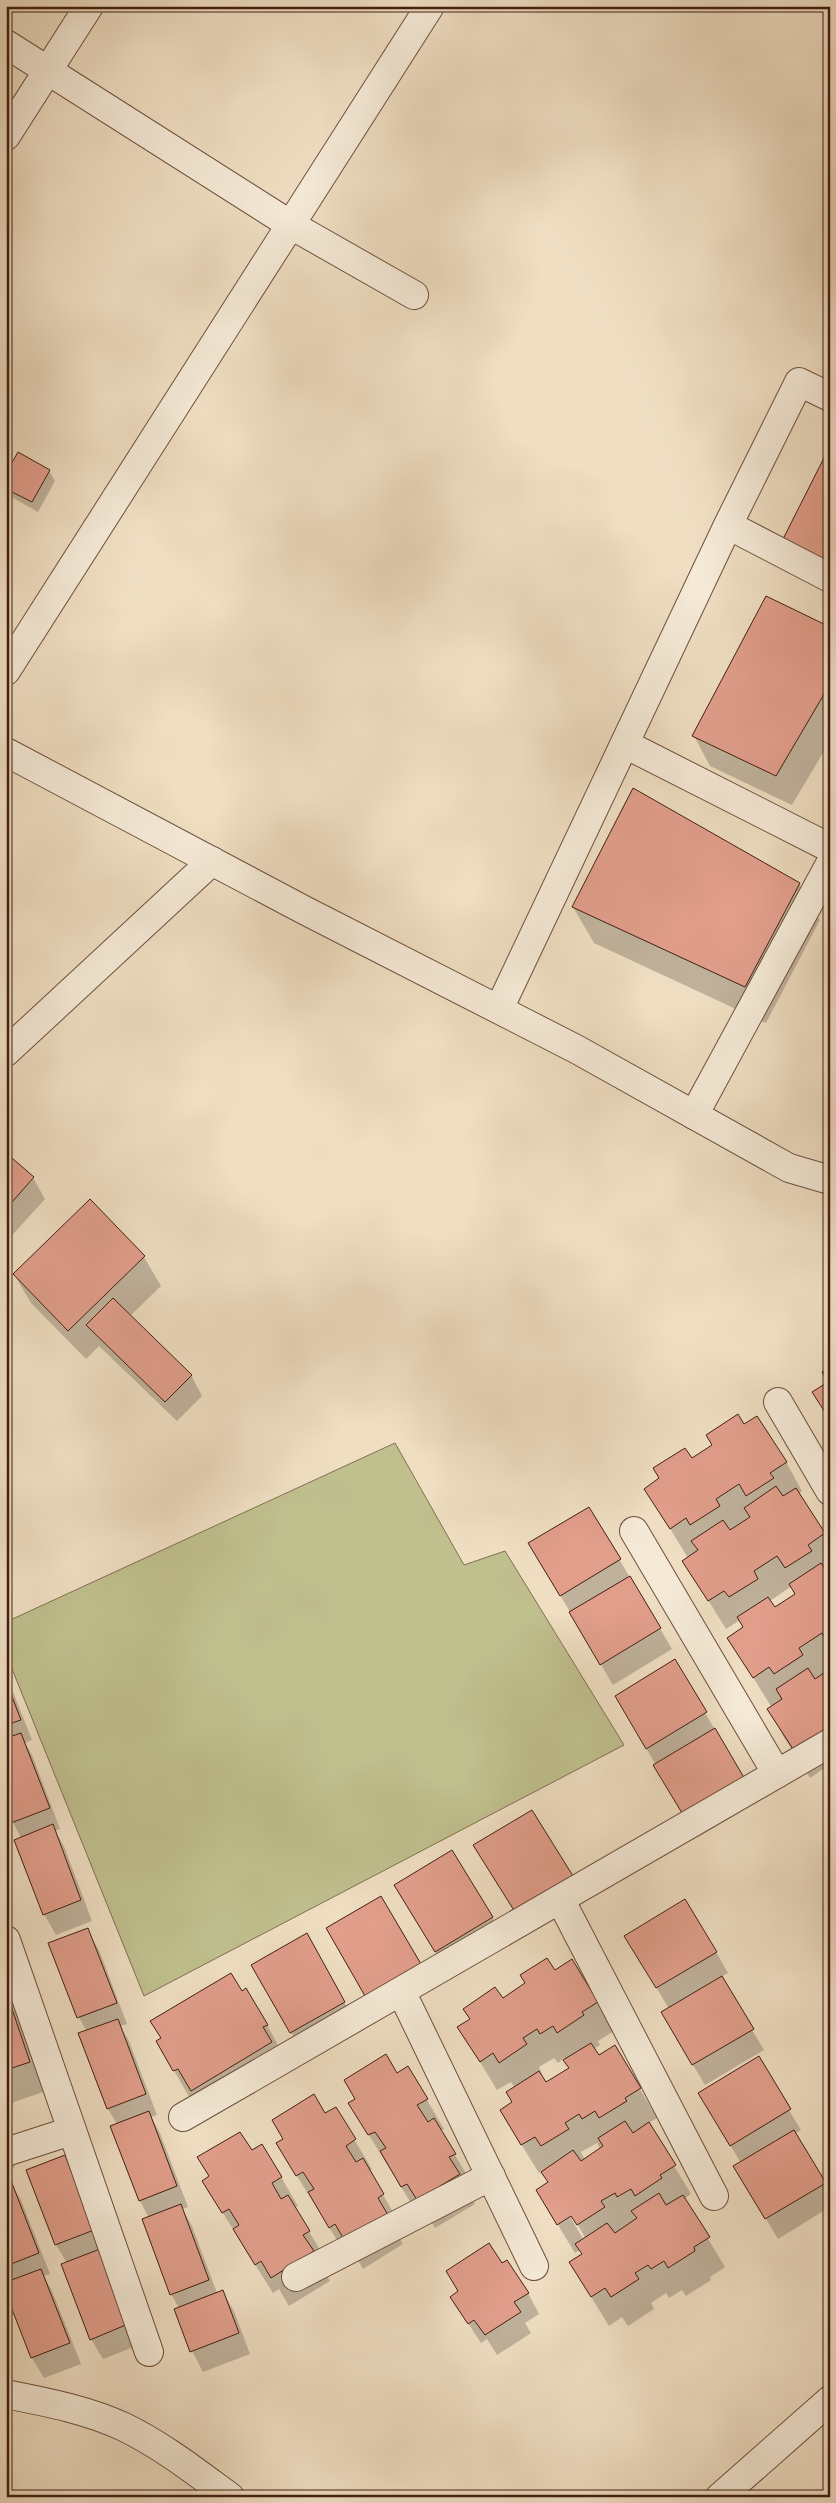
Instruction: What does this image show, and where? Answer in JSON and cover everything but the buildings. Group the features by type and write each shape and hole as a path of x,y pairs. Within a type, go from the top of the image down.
{"street":[{"path":"6,136 89,6"},
{"path":"6,671 430,6"},
{"path":"6,44 291,224 414,295"},
{"path":"499,1009 728,525 799,382 830,397"},
{"path":"728,525 830,578"},
{"path":"625,744 830,848"},
{"path":"6,752 576,1049 790,1168 830,1180"},
{"path":"6,1052 212,861"},
{"path":"694,1115 830,864"},
{"path":"778,1402 830,1491"},
{"path":"634,1531 777,1774"},
{"path":"183,2117 830,1743"},
{"path":"560,1899 714,2196"},
{"path":"7,1947 149,2352"},
{"path":"401,1991 534,2266"},
{"path":"6,2152 71,2131"},
{"path":"296,2277 491,2176"},
{"path":"6,2394 60,2405 124,2427 174,2456 230,2497"},
{"path":"720,2497 830,2400"}],"shaded area":[{"path":"395,1443 464,1565 505,1551 624,1745 144,1996 6,1654 6,1622"}]}
